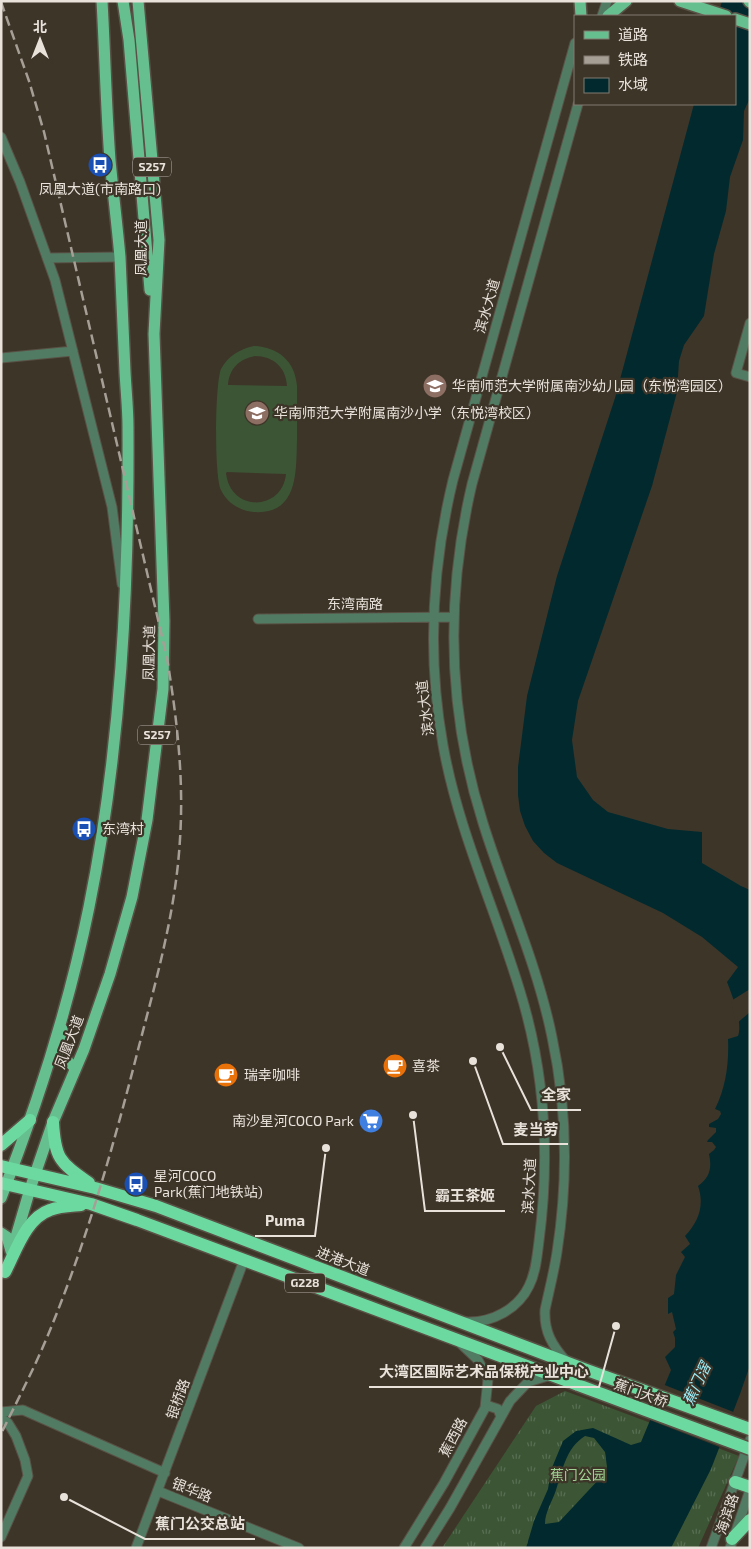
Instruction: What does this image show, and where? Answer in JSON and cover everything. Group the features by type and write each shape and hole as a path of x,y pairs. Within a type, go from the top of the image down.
{"highway":[{"path":"1,1144 30,1120"},
{"path":"53,1122 57,1155 73,1172 95,1188"},
{"name":"进港大道","path":"7,1167 95,1188 156,1206 584,1369"},
{"name":"G228","path":"4,1183 91,1204 137,1220 551,1375"},
{"path":"3,1277 28,1227 36,1218 48,1210 91,1204"},
{"name":"蕉门大桥","path":"584,1369 750,1429"},
{"name":"蕉门大桥","path":"551,1375 750,1449"},
{"path":"735,1482 750,1489"},
{"path":"731,1543 750,1520"}],"main road":[{"name":"凤凰大道","path":"1,1198 7,1167 30,1120 62,1018 89,907 112,762 119,688 127,577 128,424 120,257 110,157 102,1"},
{"name":"S257","path":"125,1 154,334"},
{"name":"凤凰大道","path":"3,1277 53,1122 110,974 132,897 147,820 163,689 164,621 154,334 159,240 138,1"},
{"path":"580,1 582,15"},
{"path":"609,15 626,1"},
{"path":"680,1 723,15"},
{"path":"736,19 750,24"},
{"path":"62,1018 65,1058 67,1062 76,1066"},
{"path":"1,1233 7,1237 12,1253"}],"street":[{"path":"582,15 586,1"},
{"path":"602,15 606,1"},
{"name":"滨水大道","path":"457,1320 482,1321 493,1318 514,1305 529,1286 542,1223 545,1144 538,1067 527,1016 512,966 465,831 443,745 435,686 433,617 440,538 453,480 574,47"},
{"path":"568,1363 548,1337 544,1319 557,1252 563,1198 563,1117 557,1064 539,985 483,825 468,770 454,684 453,617 458,550 472,484 578,105"},
{"name":"凤凰大道","path":"1,137 20,182 55,280 112,507 122,590 123,615"},
{"path":"47,258 120,257"},
{"path":"750,323 736,373 750,377"},
{"path":"1,358 73,351"},
{"name":"东湾南路","path":"258,619 453,617"},
{"name":"银桥路","path":"136,1548 244,1260"},
{"name":"蕉西路","path":"404,1548 444,1483 485,1408 488,1379 478,1360 457,1340"},
{"path":"425,1548 450,1508 510,1401 528,1382 551,1375"},
{"path":"485,1408 494,1406 500,1412 501,1417"},
{"path":"1,1412 23,1410 165,1473"},
{"path":"1,1418 8,1423 16,1436 25,1460 28,1476 1,1537"},
{"path":"711,1547 750,1440"},
{"name":"海滨路","path":"731,1543 750,1489"},
{"name":"银华路","path":"158,1491 299,1548"}],"green space":[{"path":"249,347 263,347 278,353 289,363 296,377 297,451 295,477 287,498 280,506 269,511 254,512 234,506 221,490 217,467 217,392 221,369 227,360 239,351","holes":["255,356 273,360 284,373 287,386 228,385 230,374 236,366 249,357","227,472 286,474 282,486 276,495 266,501 256,502 236,495 230,486"]},
{"name":"蕉门公园","path":"565,1391 739,1456 698,1548 442,1548 536,1406"}],"water":[{"name":"蕉门滘","path":"722,1 750,1 750,98 744,111 743,140 730,177 726,211 714,254 704,316 684,345 679,361 677,392 652,486 578,701 572,740 577,777 593,800 608,812 668,829 702,832 702,863 750,890 750,1365 711,1469 671,1548 526,1548 534,1521 548,1489 551,1470 563,1441 576,1431 593,1428 631,1445 641,1442 671,1370 665,1357 675,1347 673,1332 676,1329 672,1312 668,1314 668,1298 674,1294 676,1275 685,1257 681,1252 690,1244 685,1236 694,1225 699,1213 701,1200 698,1186 708,1176 710,1168 709,1154 716,1147 712,1142 707,1142 716,1132 716,1128 709,1127 709,1124 718,1119 721,1114 720,1111 715,1109 726,1075 728,1039 738,1036 739,1030 736,1009 727,982 738,967 702,937 663,913 557,863 533,841 520,811 518,767 527,696 557,576 615,398 694,105 736,105 736,15 718,15","holes":["585,1436 594,1438 605,1452 607,1467 602,1476 559,1522 545,1524 547,1511 573,1447"]}],"pier":[{"path":"750,989 750,1012 736,1024 731,1001"},
{"path":"662,1384 736,1413 722,1448 647,1419"}],"railway":[{"path":"1,2 29,81 44,132 167,658 177,726 181,794 178,865 170,918 130,1083 110,1156 62,1300 37,1360 1,1434"}],"place":[{"name":"凤凰大道(市南路口)","path":"100,165"},
{"name":"华南师范大学附属南沙幼儿园（东悦湾园区）","path":"435,386"},
{"name":"华南师范大学附属南沙小学（东悦湾校区）","path":"257,413"},
{"name":"东湾村","path":"84,829"},
{"name":"全家","path":"500,1047"},
{"name":"麦当劳","path":"473,1061"},
{"name":"喜茶","path":"395,1066"},
{"name":"瑞幸咖啡","path":"226,1075"},
{"name":"霸王茶姬","path":"413,1115"},
{"name":"南沙星河COCO Park","path":"371,1121"},
{"name":"Puma","path":"326,1148"},
{"name":"星河COCO Park(蕉门地铁站)","path":"136,1184"},
{"name":"大湾区国际艺术品保税产业中心","path":"616,1326"},
{"name":"蕉门公交总站","path":"64,1497"}]}
